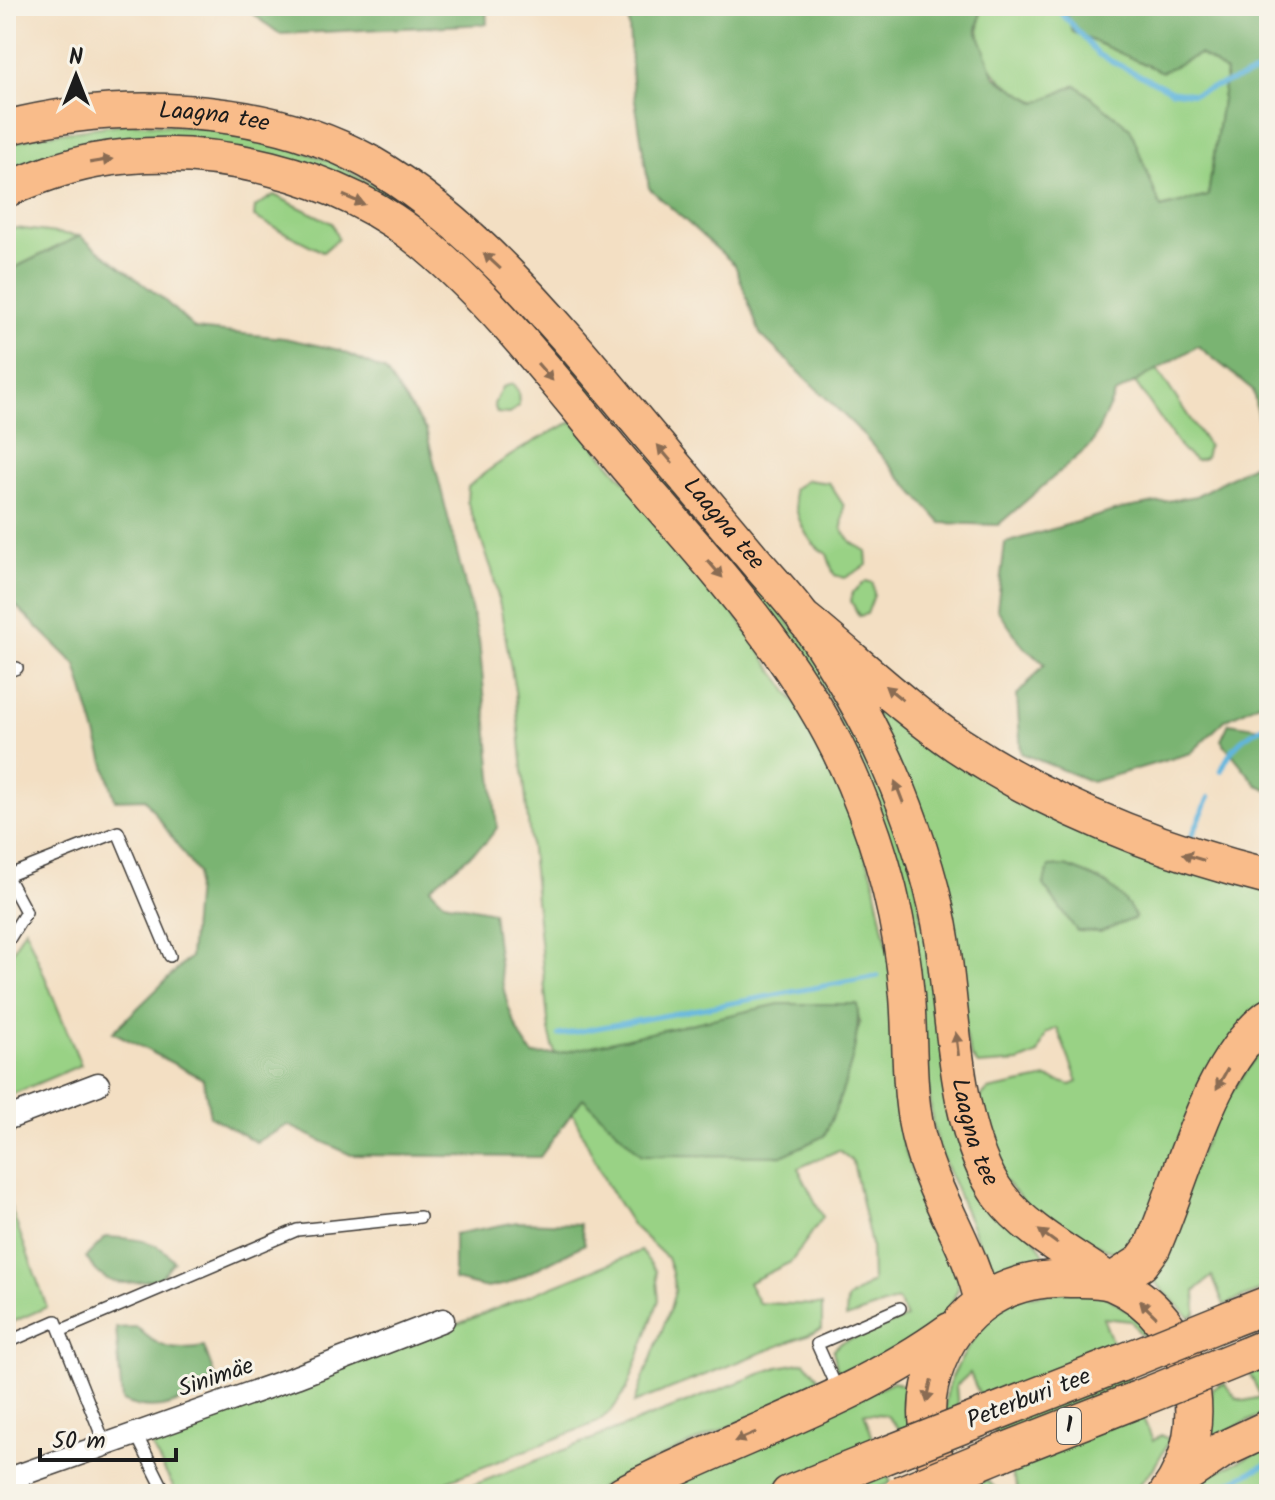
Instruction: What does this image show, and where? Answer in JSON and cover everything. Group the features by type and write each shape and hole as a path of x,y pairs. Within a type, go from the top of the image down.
{"highway":[{"path":"806,621 955,742 1024,785 1104,825 1191,858 1269,877"},
{"path":"1111,1282 1134,1269 1152,1248 1212,1097 1234,1058 1269,1017"},
{"path":"623,1494 676,1466 906,1364 955,1328 982,1303 1013,1286 1047,1278 1111,1282 1145,1303 1171,1333 1189,1368 1196,1407 1191,1445 1172,1488"},
{"name":"Peterburi tee","path":"789,1494 1269,1304"},
{"path":"955,1328 938,1356 926,1403 931,1446 956,1494"},
{"name":"Peterburi tee","path":"901,1494 1257,1351"},
{"path":"1172,1488 1222,1450 1269,1428"}],"main road":[{"name":"Laagna tee","path":"6,128 46,118 107,111 167,110 242,118 285,129 366,160 440,213 554,323 806,621 855,702 895,782 923,856 942,936 965,1111 986,1174 1017,1215 1111,1282"},
{"name":"Laagna tee","path":"6,190 59,170 131,157 183,156 267,168 367,205 424,243 475,290 739,596 781,653 837,746 888,876 905,978 920,1144 941,1202 976,1273 982,1303"}],"street":[{"path":"6,1119 98,1084"},
{"name":"Sinimäe","path":"6,1480 443,1320"}],"lane":[{"path":"6,944 26,912 6,876 118,832 170,956"},
{"path":"60,1331 157,1287 297,1230 420,1217"},
{"path":"840,1395 817,1344 900,1308"},
{"path":"6,1343 56,1321 105,1444"},
{"path":"136,1434 166,1494"}],"green space":[{"path":"242,6 486,6 487,24 280,34"},
{"path":"628,6 982,6 977,30 995,77 1037,103 1076,85 1130,128 1161,208 1208,196 1226,72 1200,54 1162,72 1073,32 1064,6 1269,6 1269,698 1225,720 1191,753 1092,782 1021,753 1017,695 1045,664 1023,646 997,609 1005,543 1121,509 1196,496 1265,458 1253,390 1198,346 1115,394 1092,444 998,525 941,523 856,427 760,334 735,265 649,188 632,81"},
{"path":"982,6 1064,6 1073,32 1200,54 1226,72 1208,196 1160,208 1130,128 1049,106 1002,81 987,61 980,37"},
{"path":"129,123 223,129 278,143 330,161 404,202 510,291 816,655 908,837 953,1092 1047,1260 992,1274 939,1150 932,1121 924,1040 836,712 810,667 748,583 511,307 302,163 6,173 6,145 36,136"},
{"path":"274,195 332,223 338,239 323,252 254,217 255,207"},
{"path":"16,228 80,236 6,272 6,230"},
{"path":"80,236 162,298 195,329 284,338 339,350 385,371 426,430 479,640 497,828 486,842 430,888 444,902 493,912 508,1005 522,1039 533,1055 556,1054 779,1004 857,1004 857,1035 853,1053 843,1089 824,1136 782,1156 642,1155 583,1098 540,1157 351,1155 288,1125 256,1142 210,1116 203,1079 113,1032 190,957 197,873 145,799 115,800 76,665 6,596 6,272"},
{"path":"1157,369 1208,446 1205,458 1196,461 1183,451 1135,382"},
{"path":"512,384 518,391 519,406 509,414 497,413 494,404 502,387"},
{"path":"573,422 710,578 823,743 873,876 891,964 902,1141 919,1192 956,1270 958,1289 946,1316 928,1334 844,1375 837,1369 833,1350 840,1343 906,1318 898,1300 846,1318 847,1300 872,1282 871,1245 853,1162 839,1150 798,1168 823,1217 791,1262 748,1283 759,1303 822,1305 822,1329 634,1403 670,1309 675,1291 672,1273 667,1258 633,1226 607,1185 572,1112 583,1098 824,1136 860,1023 856,1004 555,1054 549,1030 515,691 492,570 467,501 468,487 489,470 533,442"},
{"path":"807,480 829,483 844,506 842,529 851,542 866,551 867,565 845,578 834,575 827,554 812,542 799,517 793,489"},
{"path":"866,581 873,583 874,595 867,614 859,616 851,601 853,592"},
{"path":"870,703 891,706 1269,890 1269,1003 1133,1250 1121,1256 1036,1215 1002,1178 979,1099 988,1090 1047,1078 1071,1085 1078,1082 1057,1028 1046,1033 1038,1054 1019,1062 978,1065 971,1056"},
{"path":"1229,723 1269,729 1269,790 1257,785 1221,740"},
{"path":"1065,866 1107,884 1122,897 1136,918 1100,932 1077,931 1043,885 1049,867"},
{"path":"25,928 81,1065 6,1097 6,963"},
{"path":"1269,1037 1269,1287 1224,1305 1212,1276 1195,1291 1196,1314 1189,1317 1147,1274 1219,1110"},
{"path":"6,1195 47,1307 6,1325"},
{"path":"517,1222 580,1224 585,1244 507,1284 487,1288 454,1280 454,1234"},
{"path":"106,1237 152,1244 174,1261 160,1278 127,1283 109,1280 86,1257"},
{"path":"641,1251 656,1271 659,1300 627,1389 612,1410 596,1423 414,1494 177,1494 152,1447 159,1436 415,1341"},
{"path":"1094,1288 1155,1329 1141,1335 1131,1321 1103,1318 1115,1349 982,1401 970,1373 956,1386 958,1410 945,1415 950,1383 994,1300"},
{"path":"137,1327 152,1340 167,1347 204,1347 215,1377 194,1394 171,1405 147,1408 122,1401 116,1328"},
{"path":"1269,1361 1269,1412 1206,1440 1212,1388 1224,1383 1236,1398 1244,1401 1261,1397 1248,1370"},
{"path":"805,1362 818,1377 819,1387 654,1460 589,1494 450,1494 778,1367"},
{"path":"1125,1374 1131,1387 998,1440 993,1427"},
{"path":"894,1381 912,1391 911,1427 901,1431 886,1415 864,1413 875,1444 750,1494 648,1494"},
{"path":"1141,1413 1153,1441 1161,1435 1170,1440 1153,1469 1131,1494 1020,1494 1008,1466"},
{"path":"1269,1447 1269,1494 1181,1494 1190,1484"},
{"path":"885,1470 891,1483 863,1494 825,1494"},
{"path":"986,1480 1003,1494 976,1494 968,1487"}],"waterway":[{"path":"1055,6 1099,55 1172,91 1194,94 1261,71"},
{"path":"1221,771 1240,742 1269,724"},
{"path":"1192,836 1209,797"},
{"path":"559,1035 878,976"},
{"path":"1207,1494 1269,1463"}]}
